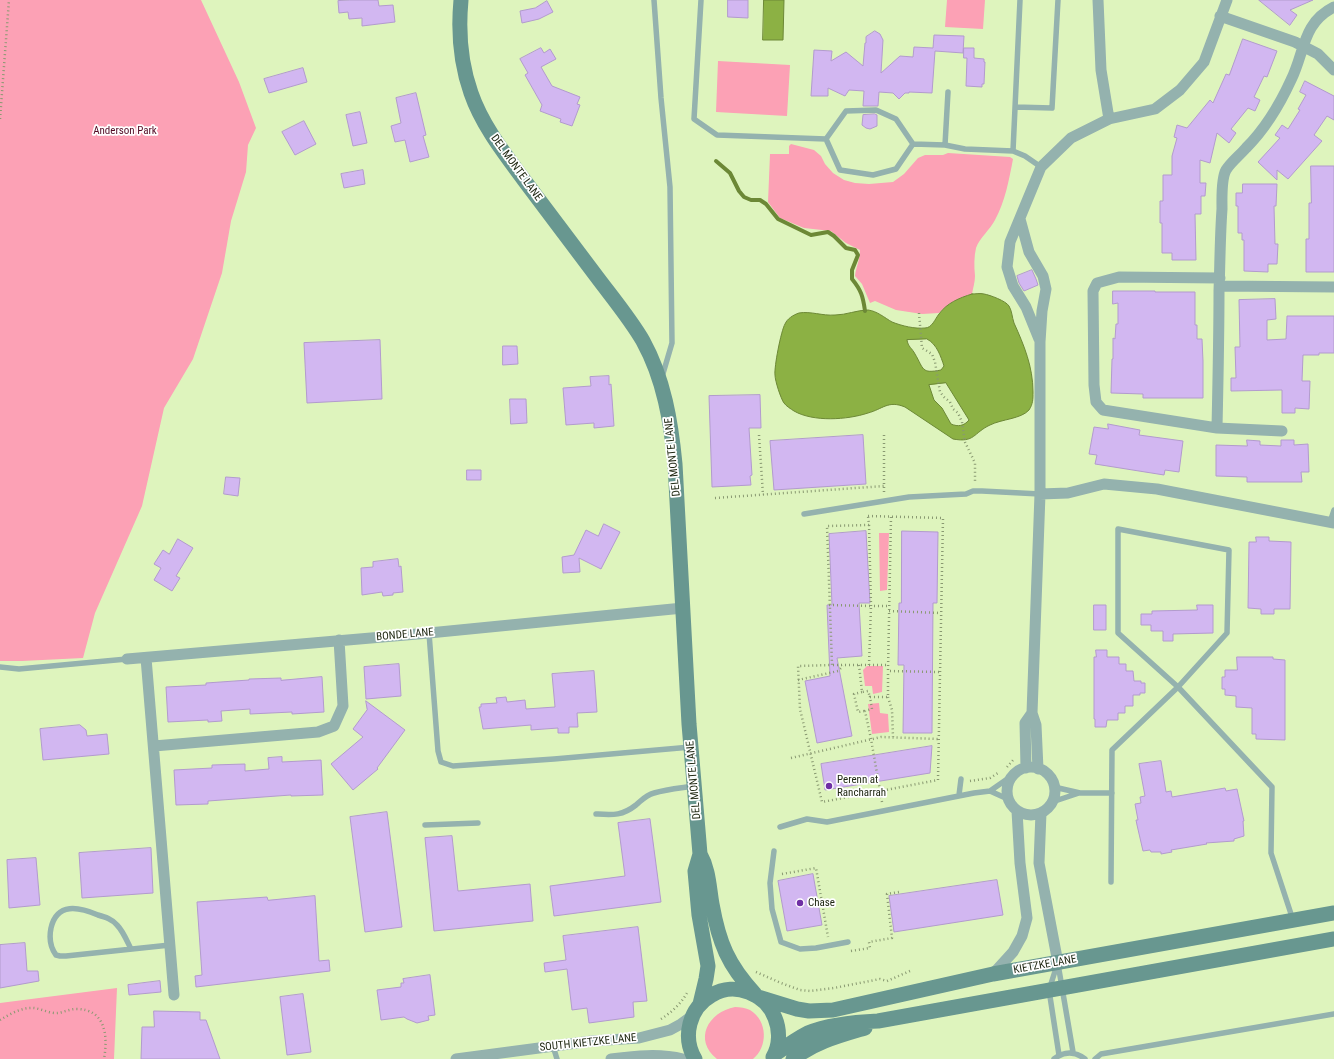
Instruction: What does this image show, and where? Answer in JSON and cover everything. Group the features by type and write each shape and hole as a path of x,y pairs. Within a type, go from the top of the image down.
{"main road":[{"name":"DEL MONTE LANE","path":"461,0 459,18 464,71 479,114 509,161 616,301 643,340 653,360 661,383 672,432 691,747 700,854 695,871 699,915 708,966 706,979 688,1030 689,1044 695,1059"},
{"name":"DEL MONTE LANE","path":"700,854 707,871 714,916 724,950 735,970 756,995 765,1002 773,1012 778,1025 778,1041 773,1057"},
{"name":"KIETZKE LANE","path":"696,1010 712,995 724,990 739,989 797,1009 809,1011 833,1010 993,974 1334,913"},
{"path":"773,1057 790,1042 809,1033 841,1024 878,1021 1334,939"},
{"path":"793,1059 805,1050 820,1042 866,1028 878,1021"}],"street":[{"path":"1098,0 1101,70 1109,119"},
{"path":"1040,342 1026,306 1012,286 1007,267 1010,242 1040,167 1071,138 1109,119 1155,109 1180,90 1204,62 1227,0"},
{"path":"1217,428 1221,223 1223,179 1225,171 1247,148 1265,125 1282,98 1292,79 1311,26 1321,15 1334,7"},
{"path":"1220,16 1295,42 1318,54 1334,70"},
{"path":"1020,219 1029,252 1043,276 1046,290 1042,311 1040,342 1040,494 1032,713 1036,725 1038,769"},
{"path":"1282,431 1217,428 1102,410 1096,402 1094,385 1093,291 1097,283 1119,277 1334,287"},
{"path":"1040,494 1068,493 1104,484 1157,489 1332,523"},
{"name":"BONDE LANE","path":"127,659 429,633 683,608"},
{"path":"154,746 318,732 334,726 343,706 339,640"},
{"path":"146,658 174,996"},
{"path":"1026,768 1025,723 1032,713"},
{"path":"1026,768 1038,769 1047,774 1052,780 1055,794 1048,809 1033,815 1024,814 1017,811 1011,805 1007,789 1009,772 1019,771 1026,768"},
{"path":"993,974 1013,952 1022,936 1027,918 1020,862 1017,811"},
{"path":"1041,813 1039,863 1058,963"},
{"name":"SOUTH KIETZKE LANE","path":"456,1059 604,1040 640,1038 670,1030 681,1024 696,1010"},
{"name":"SOUTH KIETZKE LANE","path":"611,1059 667,1055 683,1059"}],"lane":[{"path":"654,0 661,98 670,186 672,343 661,383"},
{"path":"701,0 694,119 717,134 826,139"},
{"path":"1013,151 1020,0"},
{"path":"1015,107 1052,108 1058,0"},
{"path":"945,145 948,92"},
{"path":"826,139 846,111 876,110 896,119 913,144"},
{"path":"826,139 840,170 872,175 896,168 913,144"},
{"path":"913,144 945,145 964,149 1013,151 1026,156 1040,167"},
{"path":"804,514 909,497 966,494 973,491 1040,494"},
{"path":"1332,523 1334,510"},
{"path":"1111,882 1112,750 1178,687 1228,633 1229,550 1118,529 1118,633 1178,687 1272,787 1271,853 1293,921"},
{"path":"429,633 438,751 441,762 447,765 453,766 554,759 691,747"},
{"path":"0,667 19,669 127,659"},
{"path":"990,791 1009,772"},
{"path":"960,795 962,779"},
{"path":"596,814 615,816 624,813 635,806 645,796 653,793 694,786"},
{"path":"1054,787 1080,793 1112,793"},
{"path":"780,827 807,819 826,822 960,795 990,791 1010,800"},
{"path":"1052,802 1080,793"},
{"path":"425,825 478,823"},
{"path":"774,851 770,883 772,909 781,942 800,949 816,948 848,942"},
{"path":"131,949 118,925 111,919 88,910 71,908 63,910 57,914 53,921 50,934 50,945 56,955 60,956 131,949 170,945"},
{"path":"1058,963 1056,989 1059,1055"},
{"path":"1058,963 1056,989 1073,1052"},
{"path":"1095,1059 1101,1054 1334,1014"},
{"path":"553,1046 557,1059"},
{"path":"1054,1059 1059,1055 1073,1052 1079,1054 1085,1059"}],"path":[{"path":"0,119 9,0"},
{"path":"919,314 922,348 932,354 935,362 940,392 950,402 953,409 958,413 962,422 965,442 975,463 975,482"},
{"path":"884,432 884,517"},
{"path":"759,435 763,495"},
{"path":"715,498 884,486"},
{"path":"869,525 827,526 832,665 798,666 800,709 822,802 938,780 943,518 868,516 869,525 871,606 869,665"},
{"path":"891,517 888,697 892,710 893,737"},
{"path":"829,605 890,606"},
{"path":"889,611 941,613"},
{"path":"833,665 888,665"},
{"path":"798,680 838,671 843,665"},
{"path":"859,665 862,692"},
{"path":"888,671 940,672"},
{"path":"868,691 872,709 858,712 854,694 862,692 868,691"},
{"path":"870,697 888,697"},
{"path":"865,711 872,739 881,791"},
{"path":"791,758 881,737 939,739"},
{"path":"1009,772 1014,760 1015,749 1025,748"},
{"path":"971,781 990,778 1000,772"},
{"path":"782,874 816,868 830,945"},
{"path":"847,952 870,948 869,942 892,938 887,894 899,892"},
{"path":"754,971 781,984 800,990 816,992 880,979 887,980 910,971"},
{"path":"656,1021 671,1012 680,1003 689,989"},
{"path":"0,1020 24,1009 34,1008 57,1013 78,1009 90,1012 100,1018 105,1030 104,1059"}],"green space":[{"name":"Anderson Park","path":"0,0 201,0 239,82 256,128 248,145 246,172 231,221 222,273 193,359 164,408 142,506 95,613 83,658 0,661"},
{"path":"947,0 985,0 983,29 945,27"},
{"path":"718,61 790,65 787,116 716,112"},
{"path":"791,144 814,150 821,156 825,164 833,173 844,180 855,183 869,184 893,182 904,174 918,158 925,155 943,155 948,153 1010,157 1013,159 1001,206 993,224 980,240 976,248 974,262 975,278 972,294 954,301 939,313 922,314 896,310 875,301 870,303 862,284 855,276 860,250 846,243 831,231 804,228 780,218 768,202 770,154 789,154 789,146"},
{"path":"879,533 889,533 887,590 880,591"},
{"path":"867,666 883,666 882,692 873,694 872,686 865,686 863,670"},
{"path":"879,703 880,713 888,714 889,732 872,734 868,704"},
{"path":"117,988 114,1059 0,1059 0,1003"},
{"path":"735,1007 750,1010 760,1021 764,1034 761,1048 753,1059 717,1059 710,1052 706,1044 705,1036 707,1028 717,1015 725,1010"}],"shaded area":[{"path":"764,0 784,0 783,40 763,40"},
{"path":"972,294 982,294 998,298 1005,302 1010,308 1014,323 1027,356 1033,383 1031,406 1026,413 990,425 966,440 960,440 953,439 905,407 899,405 894,404 886,406 860,415 830,419 802,415 794,411 783,401 778,390 775,371 783,328 787,320 792,316 799,313 835,315 868,310 878,313 900,325 913,328 927,328 946,307 958,299","holes":["927,339 936,347 940,355 944,366 941,370 926,371 909,346 907,340","946,383 969,420 963,425 958,426 951,424 942,408 934,400 929,385"]}],"building":[{"path":"378,0 379,6 393,5 395,22 362,26 362,18 349,19 348,12 339,13 338,1"},
{"path":"728,0 748,0 748,18 728,17"},
{"path":"1259,0 1313,0 1290,10 1297,15 1290,25"},
{"path":"547,1 553,12 539,19 522,23 520,11 535,8"},
{"path":"875,31 880,34 883,40 881,73 900,56 913,57 914,47 933,48 934,35 964,36 963,53 935,51 932,93 909,92 905,93 899,99 893,93 879,92 878,106 863,106 864,91 849,90 845,96 828,88 828,96 811,96 814,50 832,51 831,61 846,52 863,66 866,37"},
{"path":"1243,39 1277,51 1267,77 1264,76 1254,97 1260,100 1255,111 1248,108 1231,129 1236,133 1229,143 1217,133 1210,163 1200,160 1200,183 1206,183 1205,196 1201,196 1201,214 1195,214 1196,260 1172,260 1172,253 1162,253 1160,201 1163,201 1163,175 1172,175 1172,156 1177,138 1174,137 1177,125 1187,128 1210,100 1213,103 1226,74 1229,75"},
{"path":"541,48 544,53 550,49 556,59 541,67 552,86 580,97 577,104 580,105 572,126 560,122 561,119 540,111 542,105 525,75 528,73 520,59"},
{"path":"964,48 974,48 974,58 984,59 984,84 982,84 982,87 966,86 967,58 964,58"},
{"path":"303,68 307,82 269,93 264,79"},
{"path":"1305,81 1334,96 1334,120 1327,116 1314,135 1322,141 1288,179 1277,170 1277,180 1258,162 1280,138 1275,135 1282,125 1288,129 1300,110 1298,109 1306,95 1300,92"},
{"path":"416,93 426,135 423,136 429,157 410,162 405,140 395,142 391,126 401,123 396,98"},
{"path":"360,112 367,143 353,146 346,115"},
{"path":"863,115 877,115 877,126 870,129 862,125"},
{"path":"304,121 316,144 295,155 282,132"},
{"path":"1311,166 1334,166 1334,272 1306,272 1306,239 1309,239 1309,203 1311,203"},
{"path":"363,170 365,184 344,188 341,174"},
{"path":"1243,184 1277,184 1276,206 1274,206 1275,244 1278,244 1277,264 1268,264 1268,272 1244,271 1244,240 1242,240 1242,233 1238,233 1238,206 1236,206 1236,193 1242,193"},
{"path":"1032,270 1038,285 1024,291 1017,276"},
{"path":"1113,291 1195,292 1195,325 1197,325 1197,339 1202,339 1203,398 1143,398 1143,394 1111,393 1113,338 1115,339 1116,324 1118,324 1118,303 1113,304"},
{"path":"1275,299 1276,319 1267,320 1267,340 1286,339 1287,316 1334,316 1334,353 1303,355 1302,381 1310,381 1309,409 1295,408 1295,413 1282,413 1282,390 1231,391 1231,378 1236,378 1235,347 1240,347 1239,300"},
{"path":"380,340 382,399 307,403 304,343"},
{"path":"503,346 517,346 518,364 503,365"},
{"path":"609,376 614,426 594,428 594,423 566,425 563,388 591,386 590,377"},
{"path":"760,395 761,428 749,428 752,475 750,476 751,485 712,487 709,396"},
{"path":"510,399 526,399 527,423 511,424"},
{"path":"1108,424 1140,430 1139,435 1183,441 1179,472 1165,470 1164,475 1095,464 1097,455 1089,454 1094,427 1108,429"},
{"path":"863,435 866,484 774,490 770,441"},
{"path":"1247,440 1260,441 1260,445 1281,446 1281,440 1294,440 1294,445 1308,444 1309,472 1301,472 1302,482 1247,482 1247,477 1216,476 1216,445 1247,446"},
{"path":"467,470 481,470 481,480 467,480"},
{"path":"226,477 240,478 238,496 224,494"},
{"path":"604,524 620,532 601,569 579,558 580,572 563,573 562,557 574,555 586,530 598,536"},
{"path":"866,531 870,603 859,603 862,656 837,658 852,736 817,743 805,681 830,676 827,605 832,605 829,534"},
{"path":"902,531 938,532 937,603 933,603 932,733 903,733 904,665 898,665"},
{"path":"1256,537 1269,537 1269,541 1291,542 1290,609 1274,609 1274,614 1261,614 1261,609 1248,608 1249,542 1256,542"},
{"path":"178,539 193,548 176,576 180,578 172,591 154,580 161,568 154,564 163,550 169,554"},
{"path":"398,559 399,567 401,566 403,592 383,596 382,592 362,595 361,568 373,567 373,562"},
{"path":"1094,605 1106,605 1106,630 1094,630"},
{"path":"1197,605 1213,605 1213,633 1173,634 1173,641 1163,641 1163,631 1151,631 1151,625 1141,625 1141,614 1152,614 1152,611 1197,610"},
{"path":"1096,650 1107,650 1107,657 1119,657 1119,664 1126,664 1126,671 1133,671 1134,681 1141,681 1141,683 1145,683 1145,693 1133,695 1133,706 1125,706 1125,713 1118,713 1118,720 1107,720 1106,727 1095,727 1094,657 1096,657"},
{"path":"1237,657 1273,657 1273,659 1285,660 1285,740 1256,739 1256,734 1252,734 1252,708 1236,707 1236,696 1225,695 1225,689 1222,689 1222,677 1225,677 1225,670 1237,670"},
{"path":"399,664 401,696 366,699 364,667"},
{"path":"594,671 597,712 577,713 578,727 569,727 569,733 558,733 558,728 531,730 531,725 483,729 479,707 481,707 481,704 497,703 496,698 506,697 507,702 525,700 526,709 555,707 552,674"},
{"path":"322,677 324,712 250,714 250,709 221,711 222,721 208,722 208,720 168,722 166,687 206,685 206,683 249,679 281,678 281,680"},
{"path":"366,701 405,730 377,768 378,769 353,790 331,764 363,737 353,729 367,710"},
{"path":"80,725 86,730 87,736 107,734 109,754 43,760 40,729"},
{"path":"932,746 930,773 825,790 821,764"},
{"path":"282,757 282,762 321,760 323,795 291,795 208,801 208,804 176,805 174,770 212,768 212,765 245,764 245,771 269,769 268,758"},
{"path":"1161,761 1166,792 1171,791 1172,797 1225,788 1226,791 1237,789 1244,821 1244,836 1234,839 1234,841 1206,843 1207,844 1171,850 1172,852 1161,854 1161,852 1151,852 1150,850 1143,851 1136,820 1138,820 1135,804 1141,803 1140,797 1145,796 1139,764"},
{"path":"387,812 402,927 365,932 350,817"},
{"path":"650,819 661,902 554,916 550,886 625,876 618,823"},
{"path":"452,836 458,891 530,884 533,921 434,931 425,838"},
{"path":"151,848 153,893 82,898 79,853"},
{"path":"36,858 40,905 9,908 7,860"},
{"name":"Chase","path":"813,874 822,925 787,931 778,881"},
{"path":"997,880 1003,915 894,932 889,896"},
{"path":"315,896 319,961 329,960 330,971 196,987 195,976 202,975 197,902 267,897 268,900"},
{"path":"638,927 647,1001 633,1002 634,1017 589,1023 587,1008 572,1010 567,969 545,972 544,963 566,960 563,936"},
{"path":"25,943 27,971 38,971 39,981 0,988 0,945"},
{"path":"430,975 435,1015 428,1016 429,1020 417,1023 404,1017 381,1020 377,990 401,987 401,983 404,983 403,979"},
{"path":"160,981 161,992 129,995 128,985"},
{"path":"303,994 311,1052 287,1055 280,997"},
{"path":"154,1011 200,1012 200,1020 206,1020 220,1059 141,1059 142,1027 154,1027"}],"waterway":[{"path":"716,161 730,173 739,191 744,197 751,200 760,200 766,204 778,219 811,235 828,232 846,248 855,250 858,255 852,270 852,279 861,294 865,311"}],"place":[{"name":"Perenn at Rancharrah","path":"829,786"},
{"name":"Chase","path":"800,903"}]}
